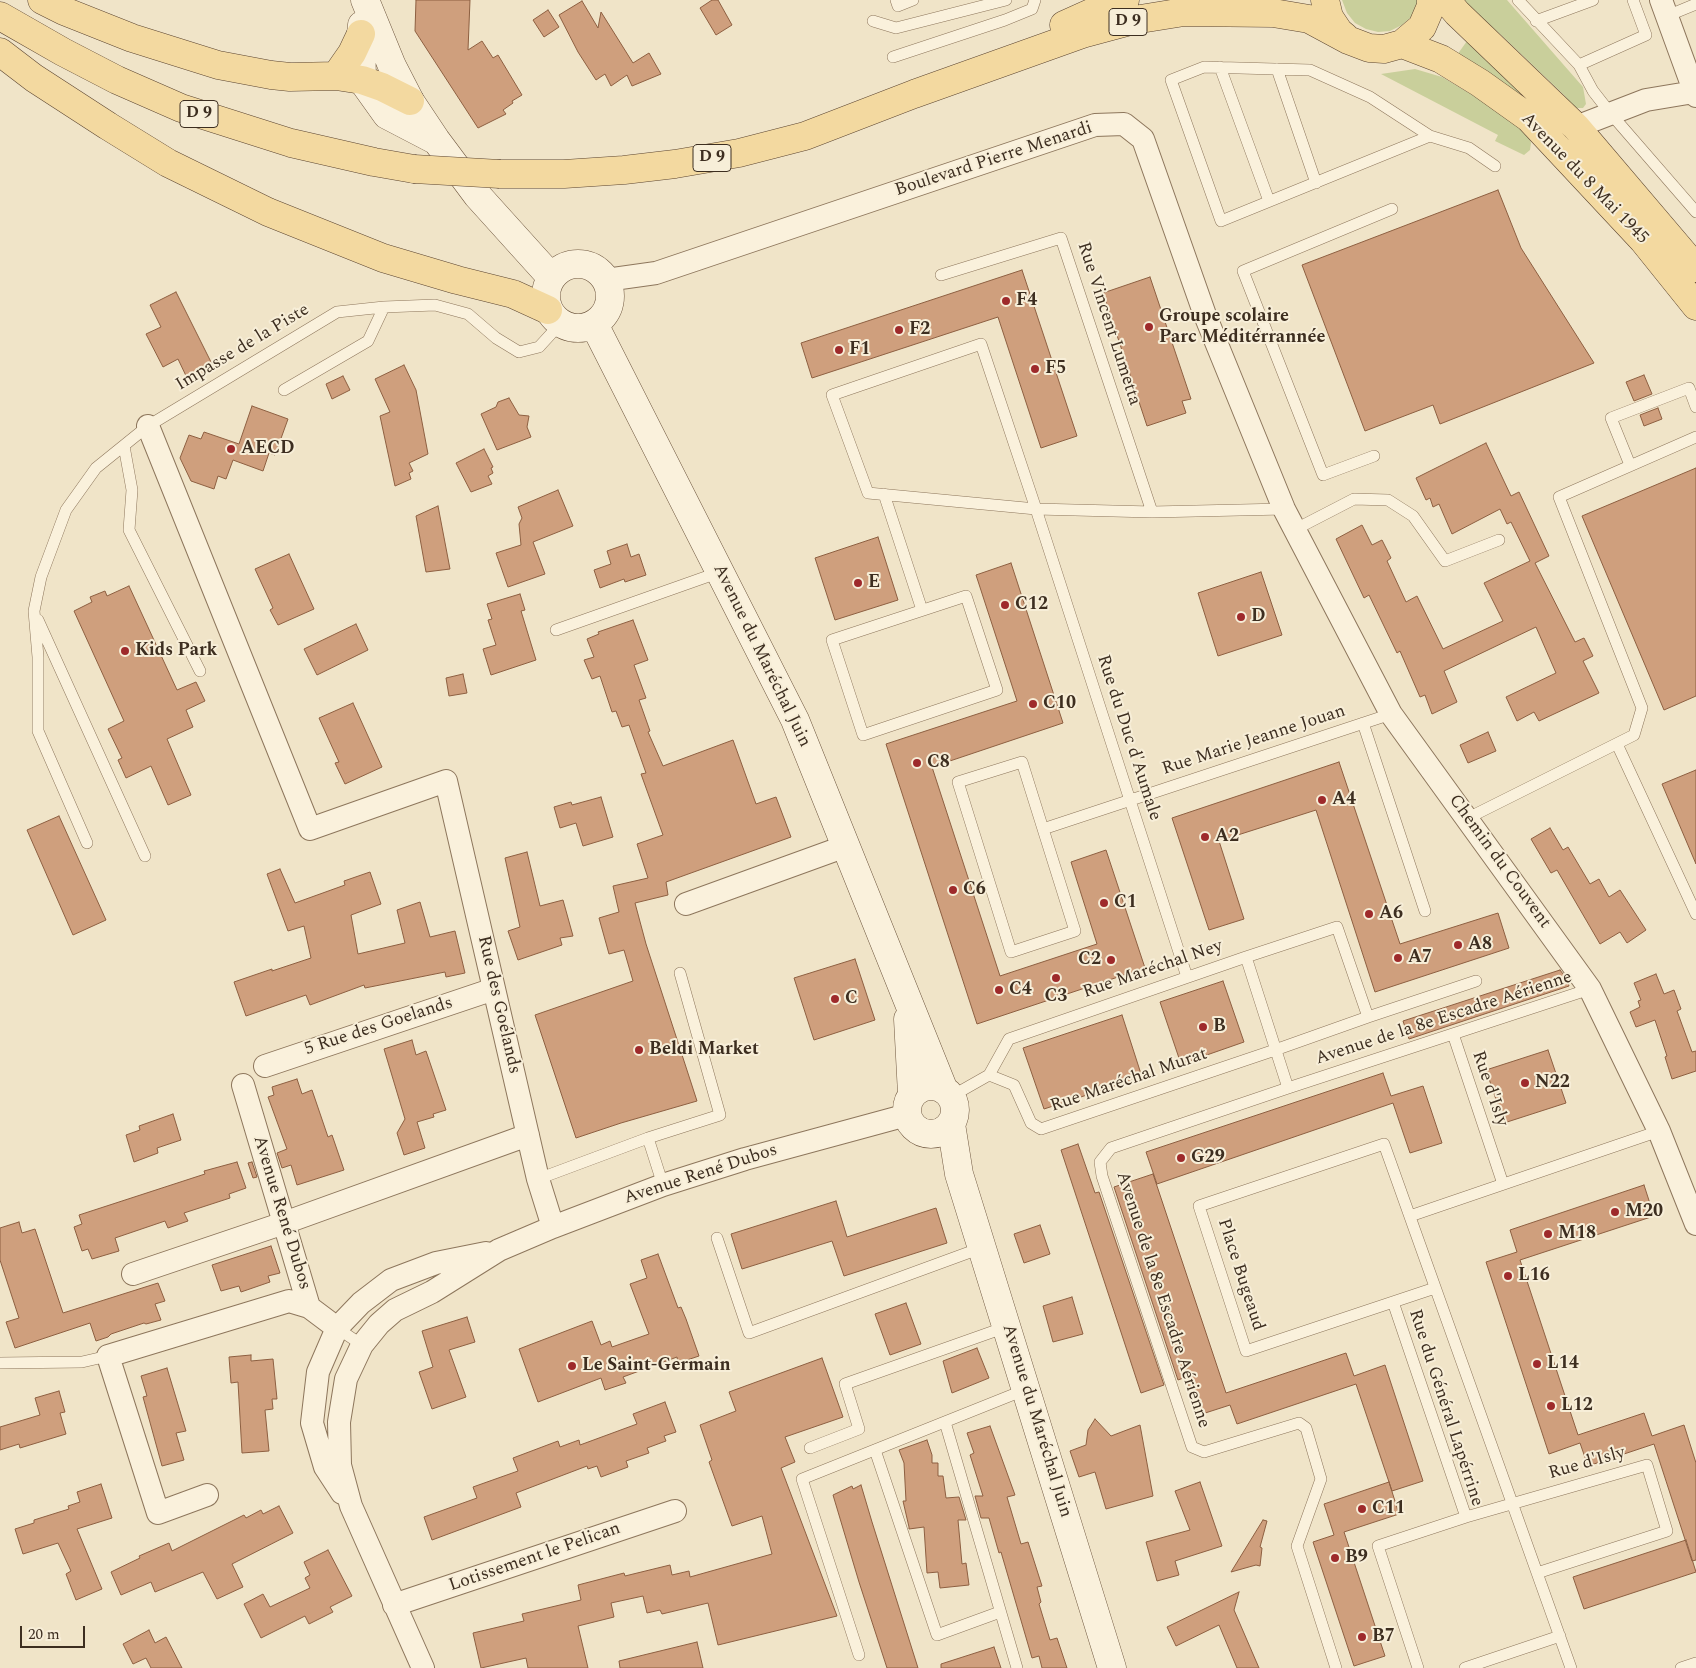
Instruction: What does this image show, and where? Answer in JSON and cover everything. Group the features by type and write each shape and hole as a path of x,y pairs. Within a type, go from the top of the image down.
{"main road":[{"path":"42,0 64,11 132,38 218,64 250,72 290,77 349,78 382,86 410,101"},
{"name":"D 9","path":"914,94 1104,7 1125,0"},
{"path":"1325,0 1329,16 1339,32 1348,40 1369,48 1384,49 1402,44 1422,28 1431,6 1431,0"},
{"name":"Avenue du 8 Mai 1945","path":"1446,0 1457,13 1576,127 1694,262"},
{"path":"349,78 352,53 361,34 366,2"},
{"path":"366,2 392,66 410,101 436,140 477,195 551,277"},
{"name":"D 9","path":"0,16 102,72 181,108 291,143 414,169 500,174 564,174 624,170 676,164 739,153 805,136 914,94 1082,34 1134,20 1184,12 1273,13 1309,20 1348,40"},
{"name":"Avenue du 8 Mai 1945","path":"1402,44 1441,59 1480,83 1529,118 1643,240 1696,306"},
{"path":"0,52 34,78 168,163 268,212 383,258 456,280 513,294 554,316 568,327 577,329 594,324 602,318 607,309 610,300 610,290 606,280 599,271 579,263 568,264 551,277 547,284 546,296 554,316"},
{"path":"349,78 387,115 436,140"},
{"name":"Avenue du Maréchal Juin","path":"594,324 795,720 947,1092"},
{"name":"Avenue du Maréchal Juin","path":"907,998 914,1114 959,1174"},
{"path":"935,1086 947,1092 955,1110 954,1117 946,1130 931,1134 914,1114 919,1089 935,1086"},
{"name":"Avenue du Maréchal Juin","path":"951,1124 959,1174 1112,1668"}],"street":[{"path":"1576,127 1646,100 1695,94 1664,8"},
{"name":"Boulevard Pierre Menardi","path":"606,280 656,272 1095,125 1124,124 1143,139 1205,315 1284,510"},
{"name":"Rue des Goélands","path":"148,426 310,829 446,782 538,1179 553,1227"},
{"name":"Chemin du Couvent","path":"1284,510 1391,714 1468,818 1590,990 1659,1131 1696,1224"},
{"path":"686,904 846,846"},
{"name":"5 Rue des Goelands","path":"265,1066 494,989"},
{"name":"Avenue René Dubos","path":"243,1085 309,1307 337,1328"},
{"name":"Avenue René Dubos","path":"423,1668 351,1506 340,1465 339,1422 346,1379 362,1345 379,1324 395,1310 432,1292 499,1250 553,1227 663,1185 745,1159 914,1114"},
{"path":"133,1274 284,1223 528,1136"},
{"name":"Avenue René Dubos","path":"351,1506 325,1467 312,1423 318,1372 337,1328 361,1303 391,1280 436,1263 499,1250"},
{"path":"207,1495 158,1513 108,1356 289,1301 309,1307"},
{"name":"Lotissement le Pelican","path":"394,1605 675,1511"}],"lane":[{"path":"896,0 898,6 913,0"},
{"path":"873,21 896,28 991,2 1006,0"},
{"path":"893,58 1005,20 1032,9 1036,0"},
{"path":"1518,0 1578,65 1593,91 1611,114 1696,212"},
{"path":"1536,20 1593,0"},
{"path":"1578,65 1646,35 1634,0"},
{"path":"991,2 1005,20"},
{"path":"1664,8 1696,4"},
{"path":"1430,136 1221,221 1171,80 1204,67 1310,70 1370,97 1430,136 1470,148 1495,166"},
{"path":"1220,67 1269,202"},
{"path":"1277,69 1316,182"},
{"path":"1374,456 1323,476 1244,271 1392,209"},
{"name":"Rue Vincent Lumetta","path":"941,275 1062,238 1152,512"},
{"name":"Impasse de la Piste","path":"87,843 38,731 38,657 34,611 41,577 66,510 96,468 148,426 337,312 384,307 435,305 468,314 496,338 519,352 539,347 554,316"},
{"path":"284,390 368,341 384,307"},
{"path":"1036,509 981,344 832,395 868,493 1036,509 1152,512 1284,510"},
{"path":"1630,465 1611,418 1688,388 1696,407"},
{"path":"1468,818 1634,735 1642,708 1559,497 1696,437"},
{"path":"124,446 132,490 129,530 200,671"},
{"path":"884,494 922,610"},
{"path":"1294,530 1354,499 1388,500 1413,516 1445,561 1499,540"},
{"name":"Rue du Duc d'Aumale","path":"1036,509 1187,977"},
{"path":"556,630 720,572"},
{"path":"966,596 997,690 863,735 832,640 922,610 966,596"},
{"path":"34,611 145,856"},
{"name":"Rue Marie Jeanne Jouan","path":"1043,829 1391,714"},
{"name":"Rue Marie Jeanne Jouan","path":"1363,724 1424,911"},
{"path":"1617,744 1696,914"},
{"path":"1022,762 1043,829 1075,931 1011,952 958,782 1022,762"},
{"path":"1246,957 1337,927 1368,1017"},
{"name":"Rue Maréchal Ney","path":"989,1075 1009,1040 1246,957 1288,1088"},
{"path":"538,1179 648,1138 720,1114 680,973"},
{"name":"Rue Maréchal Murat","path":"989,1075 1014,1084 1030,1123 1041,1129 1476,981"},
{"name":"Avenue de la 8e Escadre Aérienne","path":"1336,1668 1297,1546 1321,1480 1306,1428 1299,1424 1204,1452 1192,1447 1102,1176 1100,1162 1111,1148 1288,1088 1590,990"},
{"name":"Rue d'Isly","path":"1453,1034 1503,1184"},
{"path":"947,1092 989,1075"},
{"path":"1571,1668 1410,1216 1659,1131"},
{"path":"648,1138 663,1185"},
{"name":"Place Bugeaud","path":"1410,1216 1384,1144 1199,1206 1246,1351 1435,1288"},
{"path":"716,1238 749,1333 981,1248"},
{"name":"Rue du Général Lapérrine","path":"1393,1302 1466,1517 1378,1546 1418,1668"},
{"path":"810,1448 860,1429 845,1384 1006,1326"},
{"path":"337,1328 362,1345"},
{"path":"0,1363 82,1362 108,1356"},
{"path":"860,1655 802,1479 1026,1389"},
{"path":"945,1422 1017,1668"},
{"path":"875,1450 936,1635 1000,1612"},
{"name":"Rue d'Isly","path":"1512,1503 1647,1465 1667,1531 1537,1573"},
{"path":"1466,1517 1512,1503"},
{"path":"1465,1668 1560,1636"},
{"path":"1681,1668 1696,1663"}],"green space":[{"path":"1342,0 1418,0 1411,17 1402,25 1390,31 1378,32 1366,29 1355,23 1347,13"},
{"path":"1464,0 1507,0 1583,87 1586,104 1583,108 1573,106 1564,95 1500,34 1470,9"},
{"path":"1467,41 1519,80 1549,123 1457,55"},
{"path":"1415,69 1442,77 1491,106 1529,135 1530,150 1524,155 1495,141 1498,135 1381,74"}],"building":[{"path":"416,0 470,0 468,50 482,41 493,58 498,55 522,95 503,110 506,114 478,128 415,31"},
{"path":"712,0 718,0 732,25 716,35 700,8"},
{"path":"582,1 598,28 601,12 633,63 649,53 661,74 632,86 627,75 611,86 605,74 596,80 578,52 559,15"},
{"path":"548,10 559,27 544,37 533,20"},
{"path":"1498,190 1521,248 1594,363 1440,424 1433,405 1365,431 1302,265"},
{"path":"1022,270 1077,436 1041,448 998,317 812,378 801,343"},
{"path":"1150,277 1191,399 1182,401 1186,413 1147,426 1103,293"},
{"path":"176,292 214,368 188,380 178,359 163,367 146,334 161,327 150,305"},
{"path":"404,365 416,390 428,454 409,463 413,471 409,473 411,479 395,486 380,416 390,412 375,379"},
{"path":"1644,375 1652,394 1634,401 1626,382"},
{"path":"343,376 350,390 332,399 326,384"},
{"path":"509,398 519,415 529,416 527,427 531,437 497,450 481,414 496,407 498,402"},
{"name":"AECD","path":"252,406 288,419 275,455 269,453 263,471 233,460 226,479 218,476 214,489 191,481 180,458 189,435 201,439 204,432 239,444"},
{"path":"1658,408 1662,419 1644,426 1640,415"},
{"path":"1486,443 1511,496 1519,492 1549,556 1535,563 1575,642 1584,638 1593,656 1583,661 1599,693 1539,721 1534,712 1517,721 1506,697 1556,673 1536,627 1444,671 1457,702 1432,714 1425,695 1420,697 1400,651 1397,653 1369,595 1364,598 1336,539 1362,525 1372,545 1382,540 1391,558 1387,561 1406,602 1417,596 1443,649 1503,621 1484,583 1530,561 1511,522 1507,524 1500,509 1452,534 1439,504 1433,507 1430,498 1426,500 1416,478"},
{"path":"484,449 493,467 491,468 493,473 488,476 492,484 471,492 456,463"},
{"path":"1696,468 1696,696 1664,710 1582,516"},
{"path":"558,490 573,526 533,542 545,574 508,587 496,553 521,545 519,524 522,518 518,507"},
{"path":"438,506 450,569 426,572 416,516"},
{"name":"E","path":"878,537 898,600 835,620 815,558"},
{"path":"627,544 631,557 639,554 646,575 625,582 624,579 600,588 594,570 611,564 607,551"},
{"path":"289,554 314,609 278,625 270,610 273,608 255,569"},
{"path":"1011,563 1063,723 932,767 1000,976 1097,944 1071,862 1106,850 1145,968 977,1024 886,744 1017,701 976,575"},
{"name":"D","path":"1261,572 1282,635 1218,656 1198,593"},
{"name":"Kids Park","path":"129,586 177,690 196,682 205,701 186,710 193,727 167,739 191,795 168,805 151,766 126,778 118,760 122,758 108,729 124,721 74,611 92,602 90,597 105,591 107,596"},
{"path":"520,594 525,610 521,611 536,660 491,675 483,649 496,645 488,620 492,619 487,604"},
{"path":"633,620 648,660 634,665 646,698 639,700 650,731 648,732 663,766 733,740 756,804 776,797 791,837 666,882 668,895 635,903 646,944 697,1101 576,1138 535,1015 633,981 624,950 609,954 599,918 619,912 613,886 648,878 637,844 663,835 641,774 646,773 629,725 622,727 616,711 612,712 600,676 592,679 584,660 594,657 587,639 599,634 598,632"},
{"path":"356,624 368,650 317,675 304,649"},
{"path":"463,674 467,693 449,696 446,678"},
{"path":"353,703 382,767 345,784 335,763 339,762 319,718"},
{"path":"1488,732 1496,751 1468,763 1460,745"},
{"path":"1339,762 1400,944 1498,913 1509,948 1375,992 1316,810 1219,841 1244,919 1209,930 1172,818"},
{"path":"1696,770 1696,864 1662,784"},
{"path":"601,797 613,837 583,846 576,823 560,828 554,807 571,802 572,805"},
{"path":"59,816 106,920 73,935 27,830"},
{"path":"1550,828 1563,850 1568,847 1590,884 1599,879 1609,897 1620,890 1646,930 1627,943 1620,932 1600,944 1557,870 1551,873 1531,839"},
{"path":"527,852 540,906 563,900 573,936 560,938 562,945 518,960 508,931 520,927 505,858"},
{"path":"280,869 295,903 345,885 344,881 370,872 381,904 351,915 358,954 405,943 397,910 420,902 430,937 455,931 465,973 446,977 445,972 365,988 364,985 310,1005 306,995 246,1016 234,982 311,958 304,926 288,931 267,874"},
{"name":"C","path":"855,959 875,1020 814,1040 794,978"},
{"path":"1560,970 1567,979 1569,986 1409,1039 1403,1021"},
{"path":"1656,974 1664,994 1674,990 1681,1009 1677,1011 1692,1052 1696,1051 1696,1071 1672,1079 1665,1057 1667,1056 1655,1020 1636,1027 1630,1012 1640,1007 1638,1001 1641,1000 1634,983"},
{"name":"B","path":"1223,981 1244,1042 1181,1064 1160,1002"},
{"path":"1122,1015 1142,1077 1044,1109 1023,1048"},
{"path":"412,1040 416,1055 426,1051 446,1110 433,1114 434,1117 417,1122 425,1148 404,1155 397,1133 405,1119 384,1049"},
{"name":"N22","path":"1548,1050 1566,1103 1504,1123 1486,1070"},
{"path":"1383,1073 1391,1096 1423,1086 1442,1143 1410,1153 1393,1103 1157,1184 1146,1152"},
{"path":"297,1079 302,1094 312,1090 328,1137 332,1135 344,1170 297,1185 291,1165 282,1168 277,1153 287,1149 268,1097 274,1095 272,1087"},
{"path":"173,1114 181,1140 157,1148 158,1153 134,1162 126,1135 140,1130 139,1126"},
{"path":"1078,1144 1095,1193 1099,1192 1164,1385 1141,1393 1061,1150"},
{"path":"237,1162 246,1188 229,1194 230,1198 184,1213 188,1221 168,1228 165,1221 115,1238 119,1251 92,1259 88,1249 82,1251 74,1227 82,1224 79,1215 205,1174 204,1171"},
{"path":"252,1162 257,1177 253,1178 248,1163"},
{"path":"1153,1174 1226,1393 1346,1353 1354,1376 1385,1365 1423,1481 1392,1491 1356,1384 1237,1424 1230,1405 1199,1415 1186,1377 1178,1380 1114,1187"},
{"path":"1644,1185 1654,1216 1520,1260 1578,1435 1644,1413 1652,1436 1684,1425 1696,1463 1696,1560 1692,1561 1654,1444 1588,1466 1580,1443 1549,1454 1486,1262 1517,1252 1510,1230"},
{"path":"836,1201 847,1237 936,1208 947,1243 844,1276 832,1241 742,1269 731,1234"},
{"path":"19,1222 22,1233 35,1229 63,1313 158,1283 165,1301 155,1304 161,1320 144,1323 96,1341 90,1323 15,1348 6,1322 19,1318 0,1260 0,1228"},
{"path":"1040,1225 1050,1254 1024,1263 1014,1234"},
{"path":"271,1246 280,1273 268,1276 270,1282 241,1292 239,1286 221,1291 212,1265"},
{"path":"658,1254 678,1308 681,1307 686,1319 699,1356 678,1363 677,1357 623,1377 626,1383 605,1390 601,1378 538,1402 519,1349 592,1321 601,1345 610,1341 612,1347 649,1334 630,1284 647,1278 641,1260"},
{"path":"1072,1297 1083,1334 1053,1342 1043,1306"},
{"path":"906,1303 921,1344 890,1355 875,1314"},
{"path":"467,1317 475,1342 449,1350 466,1397 432,1409 419,1372 433,1367 422,1331"},
{"path":"977,1348 989,1378 952,1393 943,1361"},
{"path":"251,1355 251,1361 273,1359 277,1399 272,1399 273,1409 265,1410 269,1451 242,1453 238,1382 231,1383 229,1357"},
{"path":"822,1358 843,1417 785,1437 795,1462 781,1468 837,1616 718,1645 708,1603 662,1614 660,1610 647,1613 643,1596 611,1603 614,1617 578,1626 588,1668 528,1668 526,1658 481,1668 473,1633 524,1621 522,1614 581,1600 578,1585 624,1573 625,1576 670,1565 672,1575 689,1571 690,1577 772,1554 762,1516 732,1526 709,1462 712,1460 700,1425 736,1411 729,1392"},
{"path":"167,1368 186,1431 176,1433 184,1460 162,1466 143,1397 147,1396 141,1376"},
{"path":"59,1391 65,1412 60,1413 66,1434 20,1448 19,1444 0,1450 0,1427 40,1415 35,1398"},
{"path":"665,1402 676,1432 664,1436 666,1441 647,1448 649,1453 626,1461 628,1467 601,1477 597,1466 588,1469 587,1466 516,1493 521,1507 432,1540 424,1517 477,1498 473,1487 518,1471 513,1458 558,1441 560,1447 579,1440 580,1445 637,1424 633,1414"},
{"path":"1095,1419 1111,1436 1140,1425 1153,1496 1106,1509 1095,1472 1079,1477 1070,1451 1086,1445 1088,1430"},
{"path":"990,1426 1015,1495 1007,1497 1021,1544 1028,1542 1042,1586 1037,1587 1041,1602 1039,1604 1050,1640 1057,1638 1067,1668 1042,1668 1039,1656 1032,1658 989,1518 981,1518 975,1496 983,1496 970,1455 974,1453 967,1433"},
{"path":"927,1440 932,1455 932,1463 938,1463 938,1476 943,1476 946,1498 959,1497 966,1520 958,1520 962,1564 966,1563 969,1585 940,1588 938,1572 927,1573 924,1527 909,1529 903,1501 906,1501 904,1463 899,1450"},
{"path":"1200,1482 1222,1546 1175,1561 1179,1575 1157,1581 1146,1542 1190,1530 1175,1491"},
{"path":"1389,1482 1399,1514 1344,1532 1385,1656 1354,1666 1313,1542 1334,1535 1324,1504"},
{"path":"101,1484 112,1518 77,1529 102,1589 76,1600 66,1574 71,1571 58,1543 23,1554 15,1529 34,1523 34,1520 69,1509 68,1506 80,1502 77,1492"},
{"path":"861,1485 918,1668 887,1668 859,1582 833,1495 852,1486 853,1489"},
{"path":"279,1506 293,1533 232,1564 243,1587 217,1599 203,1572 155,1592 151,1582 121,1595 111,1572 140,1558 139,1556 169,1543 172,1551 244,1515 246,1518 261,1510 263,1514"},
{"path":"1263,1520 1267,1521 1260,1547 1262,1548 1260,1566 1256,1565 1231,1572"},
{"path":"1686,1540 1696,1572 1584,1609 1573,1577"},
{"path":"328,1550 352,1596 330,1607 333,1612 309,1624 305,1616 261,1638 244,1604 263,1594 270,1607 310,1588 305,1578 310,1575 304,1562"},
{"path":"1239,1592 1234,1610 1259,1668 1237,1668 1219,1625 1176,1646 1167,1627"},
{"path":"149,1630 155,1643 166,1637 182,1668 151,1668 146,1658 133,1664 123,1644"},
{"path":"697,1642 703,1668 620,1668 619,1661"},
{"path":"994,1647 1001,1668 941,1668 941,1664"}],"place":[{"name":"F4","path":"1006,301"},
{"name":"Groupe scolaire Parc Méditérrannée","path":"1149,327"},
{"name":"F2","path":"899,330"},
{"name":"F1","path":"839,350"},
{"name":"F5","path":"1035,369"},
{"name":"AECD","path":"231,449"},
{"name":"E","path":"858,583"},
{"name":"C12","path":"1005,605"},
{"name":"D","path":"1241,617"},
{"name":"Kids Park","path":"125,651"},
{"name":"C10","path":"1033,704"},
{"name":"C8","path":"917,763"},
{"name":"A4","path":"1322,800"},
{"name":"A2","path":"1205,837"},
{"name":"C6","path":"953,890"},
{"name":"C1","path":"1104,903"},
{"name":"A6","path":"1369,914"},
{"name":"A8","path":"1458,945"},
{"name":"A7","path":"1398,958"},
{"name":"C2","path":"1111,960"},
{"name":"C3","path":"1056,978"},
{"name":"C4","path":"999,990"},
{"name":"C","path":"835,999"},
{"name":"B","path":"1203,1027"},
{"name":"Beldi Market","path":"639,1050"},
{"name":"N22","path":"1525,1083"},
{"name":"G29","path":"1181,1158"},
{"name":"M20","path":"1615,1212"},
{"name":"M18","path":"1548,1234"},
{"name":"L16","path":"1508,1276"},
{"name":"L14","path":"1537,1364"},
{"name":"Le Saint-Germain","path":"572,1366"},
{"name":"L12","path":"1551,1406"},
{"name":"C11","path":"1362,1509"},
{"name":"B9","path":"1335,1558"},
{"name":"B7","path":"1362,1637"}]}
